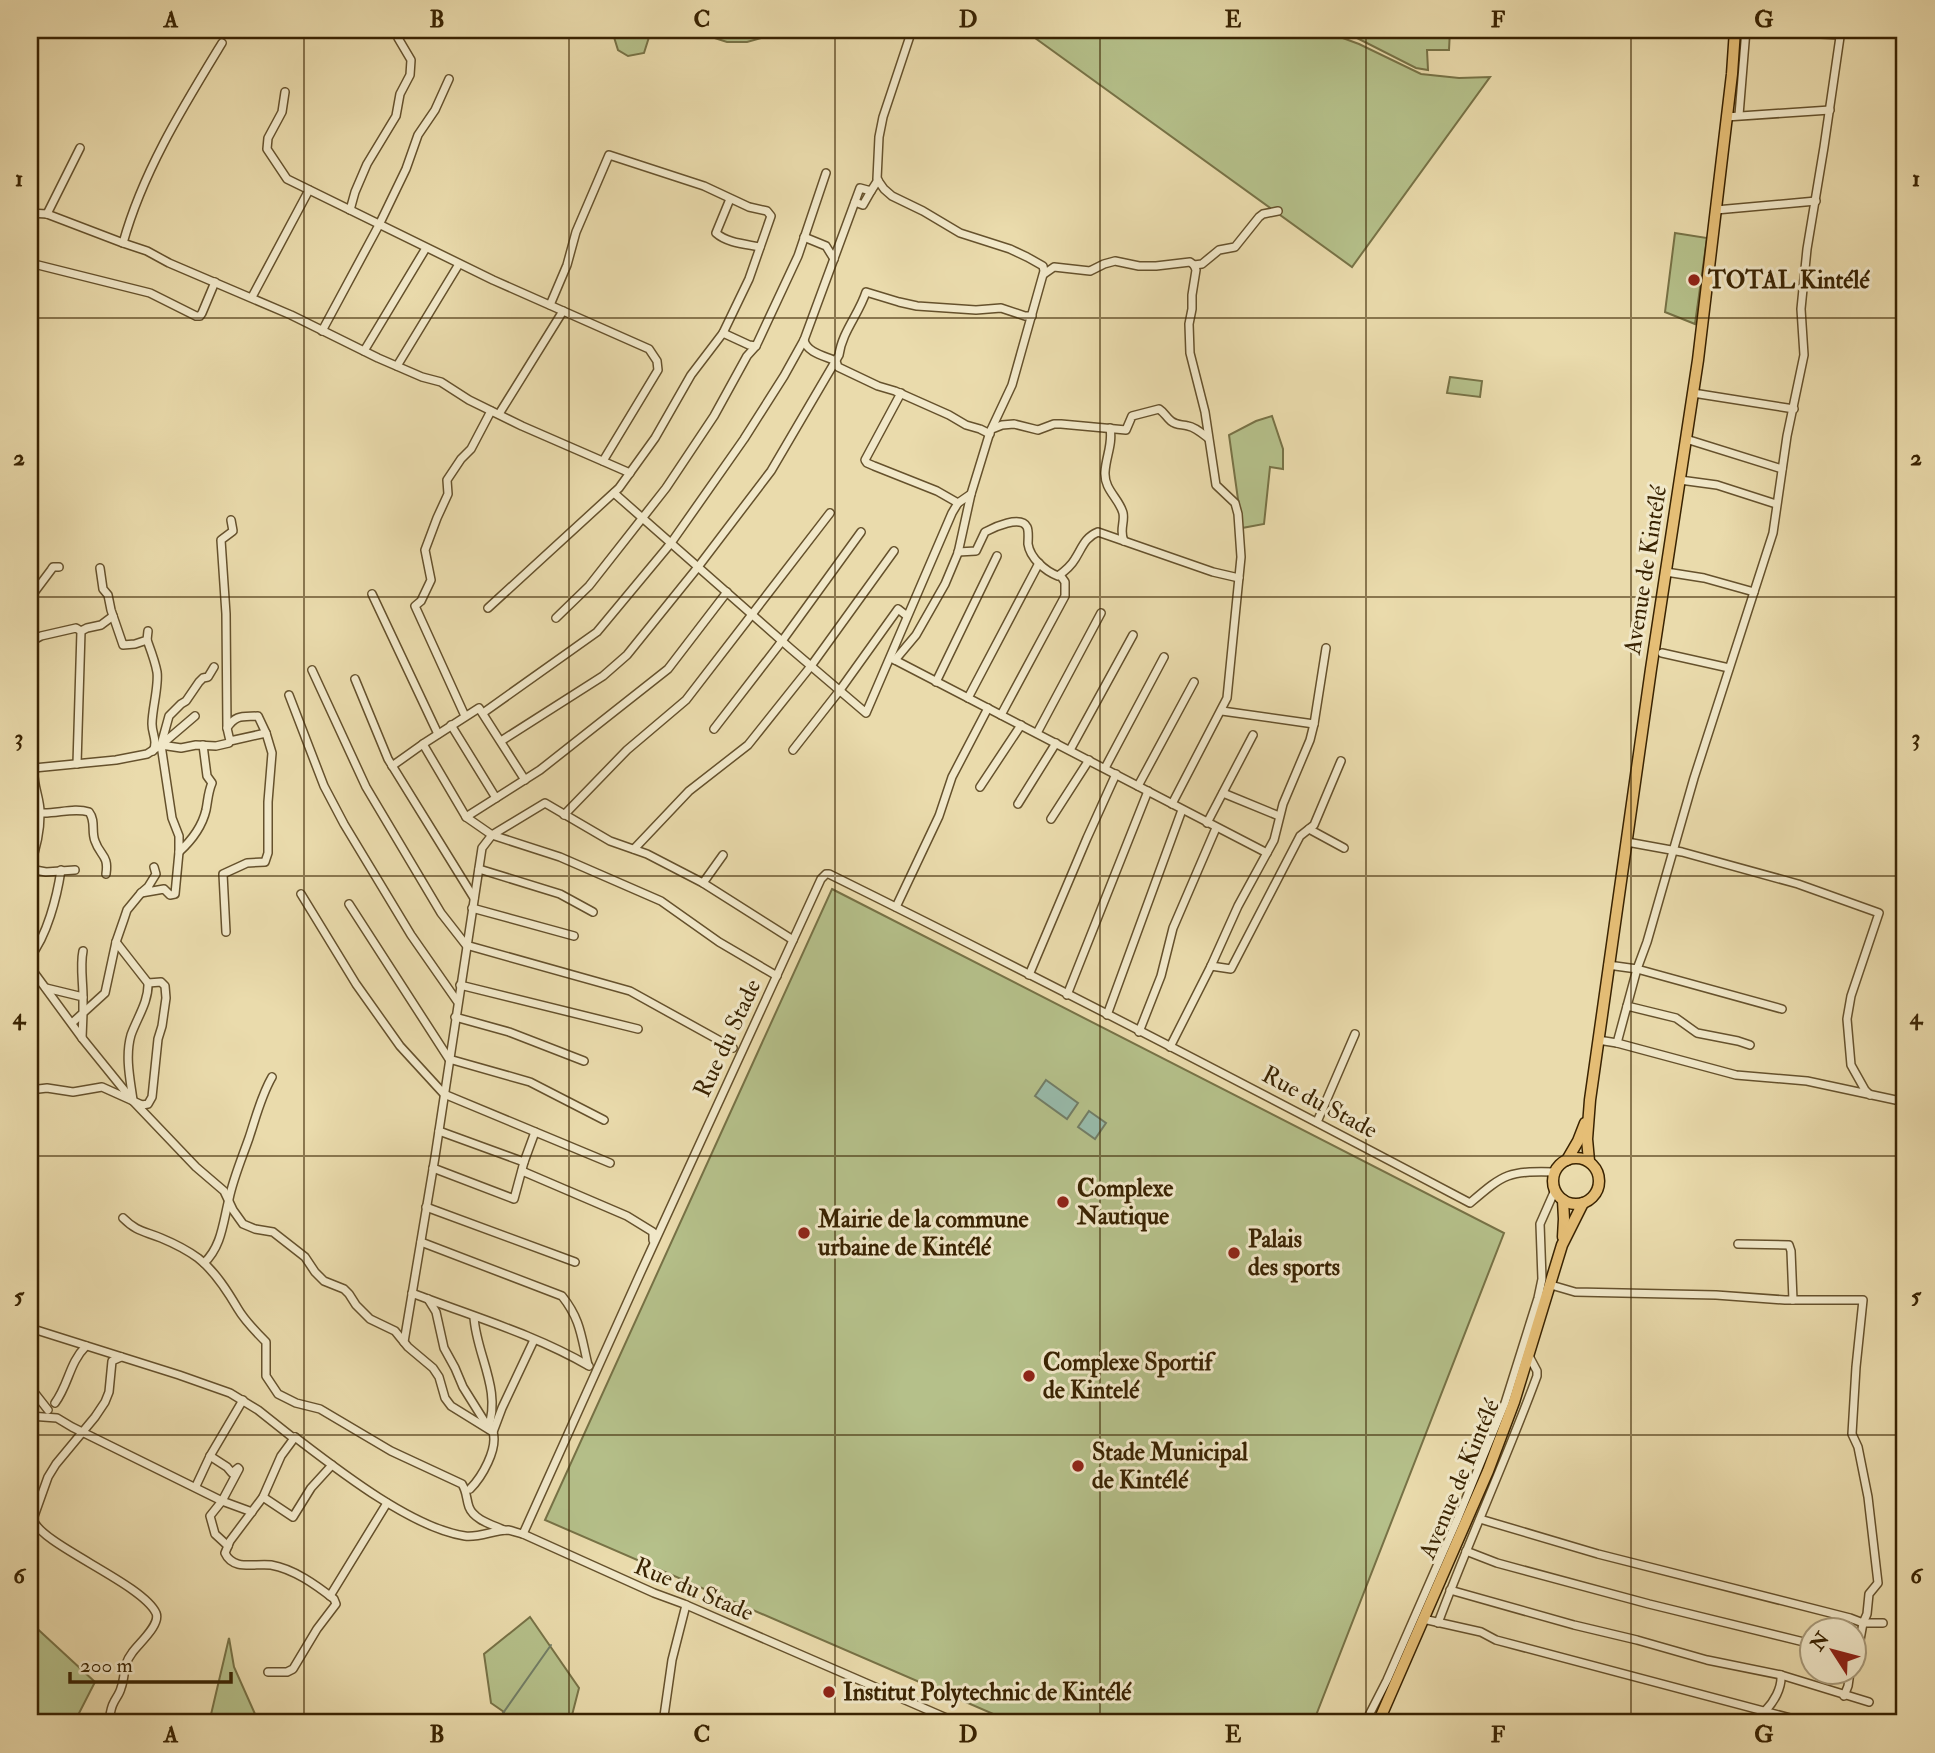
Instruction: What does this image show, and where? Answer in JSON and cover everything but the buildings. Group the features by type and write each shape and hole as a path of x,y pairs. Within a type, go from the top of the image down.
{"main road":[{"name":"Avenue de Kintélé","path":"1378,1723 1488,1471 1514,1402 1562,1245 1583,1203 1597,1192 1599,1184 1599,1175 1589,1161 1588,1116 1693,393 1735,30"},
{"name":"Avenue de Kintélé","path":"1555,1172 1567,1160 1588,1116"},
{"path":"1567,1160 1582,1158 1589,1161"},
{"path":"1555,1172 1555,1190 1563,1200 1583,1203"},
{"name":"Avenue de Kintélé","path":"1562,1245 1563,1200"}],"street":[{"path":"350,210 367,164 396,116 400,93 410,75 411,60 398,38 398,30"},
{"path":"483,713 597,632 671,543 744,439 784,376 804,340 860,188 870,191 877,180 878,137 887,101 912,30"},
{"path":"1617,1043 1673,850 1773,533 1787,436 1804,355 1801,309 1807,249 1841,32 1746,30 1739,115"},
{"path":"122,243 146,176 222,43"},
{"path":"322,331 379,225 406,169 418,135 441,100 449,79"},
{"path":"285,92 282,112 268,138 267,149 287,179 459,264 649,349 657,361 658,370 603,461"},
{"path":"1726,117 1830,110"},
{"path":"47,214 80,148"},
{"path":"488,608 614,492 630,473 655,438 691,374 723,333 749,279 771,216 767,211 749,207 693,181 609,155 576,232 567,265 550,305"},
{"path":"556,618 589,586 643,518 714,416 747,356 756,346 798,256 826,173"},
{"path":"877,180 892,196 961,233 1027,257 1043,266 1044,274 1012,385 990,432 971,494 958,552 937,600 916,635 893,659"},
{"path":"252,298 309,190"},
{"path":"730,199 716,233 738,243 760,247"},
{"path":"1716,209 1816,201"},
{"path":"1044,274 1054,267 1090,271 1115,261 1139,266 1184,262 1202,264 1219,250 1235,247 1263,214 1278,211"},
{"path":"30,213 47,214 147,251 397,366 441,382 469,400 630,473"},
{"path":"804,237 826,246 834,259"},
{"path":"364,351 426,248"},
{"path":"30,263 150,293 196,316 202,313 215,282"},
{"path":"397,366 459,264"},
{"path":"1172,804 1227,698 1241,557 1238,514 1235,503 1216,485 1205,412 1190,353 1189,324 1196,270 1194,265"},
{"path":"501,741 603,676 627,655 771,471 835,365 843,340 866,292 917,306 976,310 1001,308 1032,316"},
{"path":"465,716 415,606 421,601 431,580 425,550 448,494 447,480 471,449 563,311"},
{"path":"723,333 756,346"},
{"path":"804,340 810,350 835,365 966,425 990,432 1002,425 1014,424 1038,430 1054,424 1126,429 1132,416 1159,410 1174,423 1188,426 1208,438"},
{"path":"901,393 865,460 958,503"},
{"path":"1693,393 1794,409"},
{"path":"1110,428 1112,440 1105,472 1106,484 1123,513 1121,527 1124,541"},
{"path":"1686,439 1782,469"},
{"path":"1680,480 1717,485 1776,504"},
{"path":"614,492 866,713 893,659 907,616 958,503 971,494"},
{"path":"564,815 627,750 686,700 830,513"},
{"path":"230,741 227,728 226,614 221,540 233,531 231,520"},
{"path":"958,552 976,551 985,532 1008,522 1018,521 1028,528 1028,547 1039,562 1052,574 1060,575 1065,582 1065,596 1001,715"},
{"path":"1106,534 1121,527"},
{"path":"713,729 782,641 861,532"},
{"path":"1060,575 1069,567 1081,546 1091,535 1098,532 1213,572 1239,578"},
{"path":"634,849 690,791 748,744 811,666 894,551"},
{"path":"936,682 997,556"},
{"path":"968,698 1039,562"},
{"path":"30,598 53,567 59,567"},
{"path":"100,568 103,589 108,595 123,645 135,645 146,640"},
{"path":"1666,572 1704,578 1754,592"},
{"path":"466,817 540,770 668,669 727,592"},
{"path":"372,594 438,734"},
{"path":"793,750 898,609 907,616"},
{"path":"1037,733 1101,613"},
{"path":"81,631 101,625 113,616"},
{"path":"30,642 41,636 76,628 81,631"},
{"path":"77,764 81,631"},
{"path":"148,631 146,640 157,672 152,726 156,745 153,751"},
{"path":"1070,750 1133,635"},
{"path":"1170,1047 1238,906 1274,840 1279,816 1310,740 1325,648"},
{"path":"1662,653 1729,668"},
{"path":"1105,768 1164,657"},
{"path":"893,659 1267,853"},
{"path":"141,893 164,889 170,895 175,894 179,836 170,810 161,745 169,716 186,701 214,667"},
{"path":"312,670 366,787 441,913 466,945 630,991 733,1048"},
{"path":"355,679 392,766 474,898"},
{"path":"1138,786 1194,682"},
{"path":"289,695 324,786 344,824 411,935 458,1001"},
{"path":"392,766 479,708 525,780"},
{"path":"896,907 939,816 951,777 988,708"},
{"path":"1222,711 1314,724"},
{"path":"75,870 46,872 30,867 36,849 40,813 32,774 37,767 137,757 153,751 195,716"},
{"path":"226,932 223,874 247,863 265,862 268,853 272,753 258,716 236,717 227,728"},
{"path":"452,725 496,798"},
{"path":"980,787 1021,725"},
{"path":"161,745 181,748 216,746 266,733"},
{"path":"1207,823 1254,735"},
{"path":"1018,804 1056,743"},
{"path":"423,744 466,817 492,835 560,857 661,901 719,942 777,976"},
{"path":"179,852 199,828 212,783 207,776 203,745"},
{"path":"1051,819 1089,760"},
{"path":"1211,966 1231,969 1300,836 1314,825 1341,761"},
{"path":"1029,975 1116,774"},
{"path":"1068,995 1148,791"},
{"path":"1223,793 1279,816"},
{"path":"404,1342 482,848 492,835 544,803 610,841 669,864 793,940"},
{"path":"40,813 82,810 89,812 93,818 95,841 107,860 106,874"},
{"path":"1107,1015 1182,810"},
{"path":"1139,1032 1161,975 1173,928 1216,828"},
{"path":"1309,829 1344,848"},
{"path":"1627,842 1673,850 1798,884 1879,913 1851,996 1847,1019 1851,1065 1870,1095"},
{"path":"703,883 723,855"},
{"path":"72,1023 105,993 116,942 127,910 149,887 156,874 154,867"},
{"path":"479,869 560,894 593,912"},
{"path":"30,957 53,906 61,870"},
{"name":"Rue du Stade","path":"958,1723 523,1534 821,879 826,874 896,907 1317,1122 1469,1203 1510,1174 1524,1171 1555,1172"},
{"path":"301,894 356,984 400,1046 444,1094 610,1163"},
{"path":"349,904 449,1059 530,1082 604,1120"},
{"path":"472,908 574,936"},
{"path":"116,942 148,983 146,999 130,1041 128,1069 134,1101"},
{"path":"82,1038 83,951"},
{"path":"1608,965 1637,969 1782,1009"},
{"path":"30,967 82,1038 134,1101 195,1167 224,1191 238,1219 255,1229 273,1232 305,1257 324,1281 339,1286 349,1294 370,1319 395,1331 433,1368 451,1406 490,1429"},
{"path":"30,1090 47,1088 74,1092 102,1087 142,1105 148,1104 152,1097 158,1039 166,998 165,986 161,982 148,983"},
{"path":"460,985 638,1029"},
{"path":"46,988 83,997"},
{"path":"1627,1006 1676,1018 1697,1033 1750,1045"},
{"path":"456,1017 509,1032 584,1061"},
{"path":"1317,1122 1355,1034"},
{"path":"1598,1040 1736,1075 1807,1081 1905,1102"},
{"path":"204,1263 212,1255 218,1242 262,1093 272,1077"},
{"path":"439,1131 523,1166 628,1216 653,1232 653,1245"},
{"path":"433,1168 514,1199 536,1132"},
{"path":"1365,1723 1387,1680 1458,1518 1505,1403 1538,1298 1542,1279 1540,1224 1555,1190"},
{"path":"426,1207 575,1262"},
{"path":"123,1218 138,1230 178,1246 204,1263 266,1342 266,1376 278,1394 296,1403 320,1409 391,1451 462,1484 467,1491 469,1507 475,1516 505,1531"},
{"path":"421,1242 562,1296 578,1320 588,1365"},
{"path":"1738,1244 1789,1245 1793,1300"},
{"path":"1551,1284 1575,1292 1863,1300 1852,1434 1858,1447 1868,1497 1878,1584 1869,1594 1866,1616"},
{"path":"412,1293 534,1340 572,1356 596,1370"},
{"path":"427,1299 436,1312 444,1348 463,1387 490,1429 494,1441 484,1470 470,1489"},
{"path":"474,1317 475,1332 491,1382 490,1429"},
{"path":"30,1328 218,1388 243,1400 387,1503 426,1523 465,1536 505,1531 523,1534"},
{"path":"490,1429 534,1340"},
{"path":"55,1403 73,1362 86,1346"},
{"path":"1438,1623 1537,1377 1537,1371 1529,1356"},
{"path":"109,1723 111,1709 123,1683 124,1666 155,1625 155,1612 135,1592 51,1538 34,1524 35,1511 48,1477 107,1398 112,1362 121,1357"},
{"path":"30,1387 48,1410"},
{"path":"195,1486 243,1400"},
{"path":"30,1416 57,1418 222,1501 252,1512"},
{"path":"268,1672 293,1670 317,1629 336,1604 330,1596 296,1574 269,1565 236,1563 226,1555 228,1546 263,1497 281,1456 295,1437"},
{"path":"210,1456 232,1473 239,1469 222,1501 211,1515 215,1534 228,1546"},
{"path":"263,1497 293,1517 311,1488 332,1465"},
{"path":"330,1596 387,1503"},
{"path":"1480,1519 1551,1541 1842,1616"},
{"path":"1466,1551 1497,1563 1798,1641"},
{"path":"1450,1590 1707,1660 1781,1675 1869,1702"},
{"path":"663,1723 672,1660 687,1605"},
{"path":"1423,1619 1481,1632 1496,1640 1809,1723"},
{"path":"1868,1623 1883,1623"},
{"path":"1765,1711 1777,1692 1782,1680 1781,1675"},
{"path":"1844,1696 1848,1686"}],"green space":[{"path":"610,30 658,30 650,34 644,53 628,56 618,50"},
{"path":"699,30 806,30 747,42 727,42 699,33"},
{"path":"1024,30 1321,30 1359,44 1421,74 1459,78 1490,77 1352,267"},
{"path":"1332,30 1450,30 1449,50 1427,50 1428,70 1416,68 1357,38"},
{"path":"1675,233 1707,238 1695,324 1665,312"},
{"path":"1450,377 1482,381 1480,397 1447,393"},
{"path":"1272,416 1283,449 1283,469 1270,467 1264,524 1242,528 1229,435"},
{"name":"Complexe Sportif de Kintelé","path":"832,889 1504,1233 1313,1723 1014,1723 545,1520"},
{"path":"530,1617 579,1688 570,1723 496,1723 504,1712 491,1703 484,1654"},
{"path":"30,1622 95,1682 74,1723 30,1723"},
{"path":"229,1638 234,1667 259,1723 209,1723"}],"shaded area":[{"path":"1046,1080 1078,1103 1067,1119 1035,1096"},
{"path":"1089,1111 1106,1123 1095,1139 1078,1127"}],"waterway":[{"path":"496,1723 551,1645"}],"place":[{"name":"TOTAL Kintélé","path":"1694,280"},
{"name":"Complexe Nautique","path":"1063,1202"},
{"name":"Mairie de la commune urbaine de Kintélé","path":"804,1233"},
{"name":"Palais des sports","path":"1234,1253"},
{"name":"Complexe Sportif de Kintelé","path":"1029,1376"},
{"name":"Stade Municipal de Kintélé","path":"1078,1466"},
{"name":"Institut Polytechnic de Kintélé","path":"829,1692"}]}
